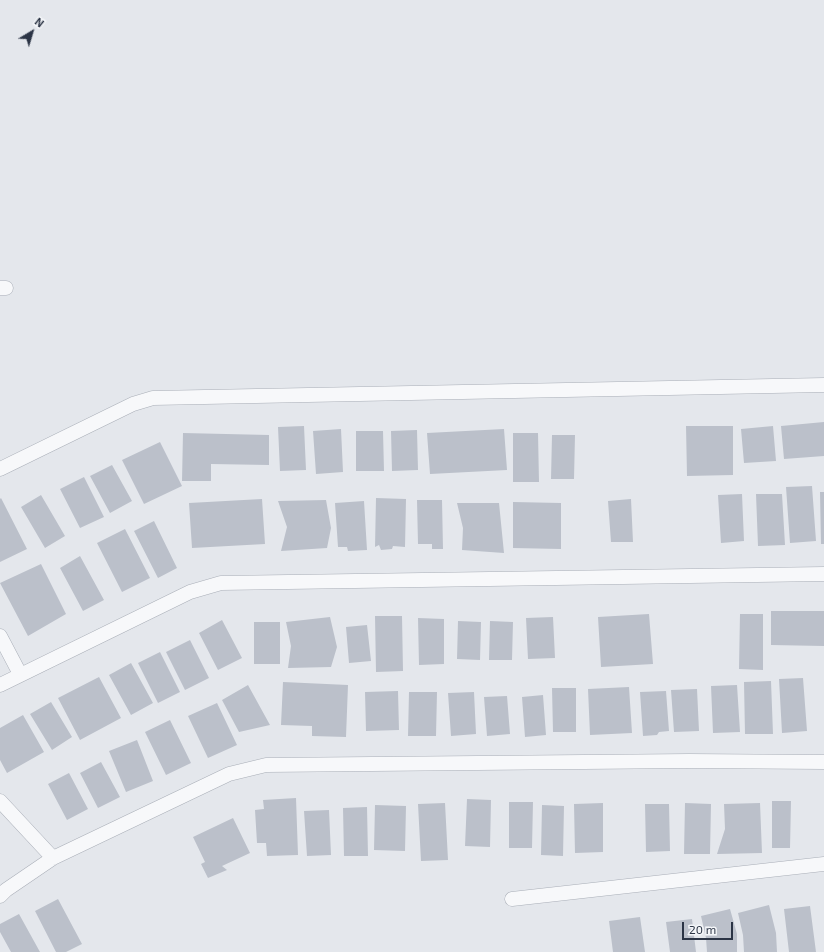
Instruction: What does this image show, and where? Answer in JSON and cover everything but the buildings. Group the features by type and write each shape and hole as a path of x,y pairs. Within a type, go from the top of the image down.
{"street":[{"path":"0,469 133,404 154,398 824,385"},
{"path":"0,685 190,592 221,583 824,574"},
{"path":"0,636 20,674"},
{"path":"0,896 6,890 53,858 229,774 266,765 689,761 824,762"},
{"path":"0,801 53,858"},
{"path":"512,899 824,864"}]}
